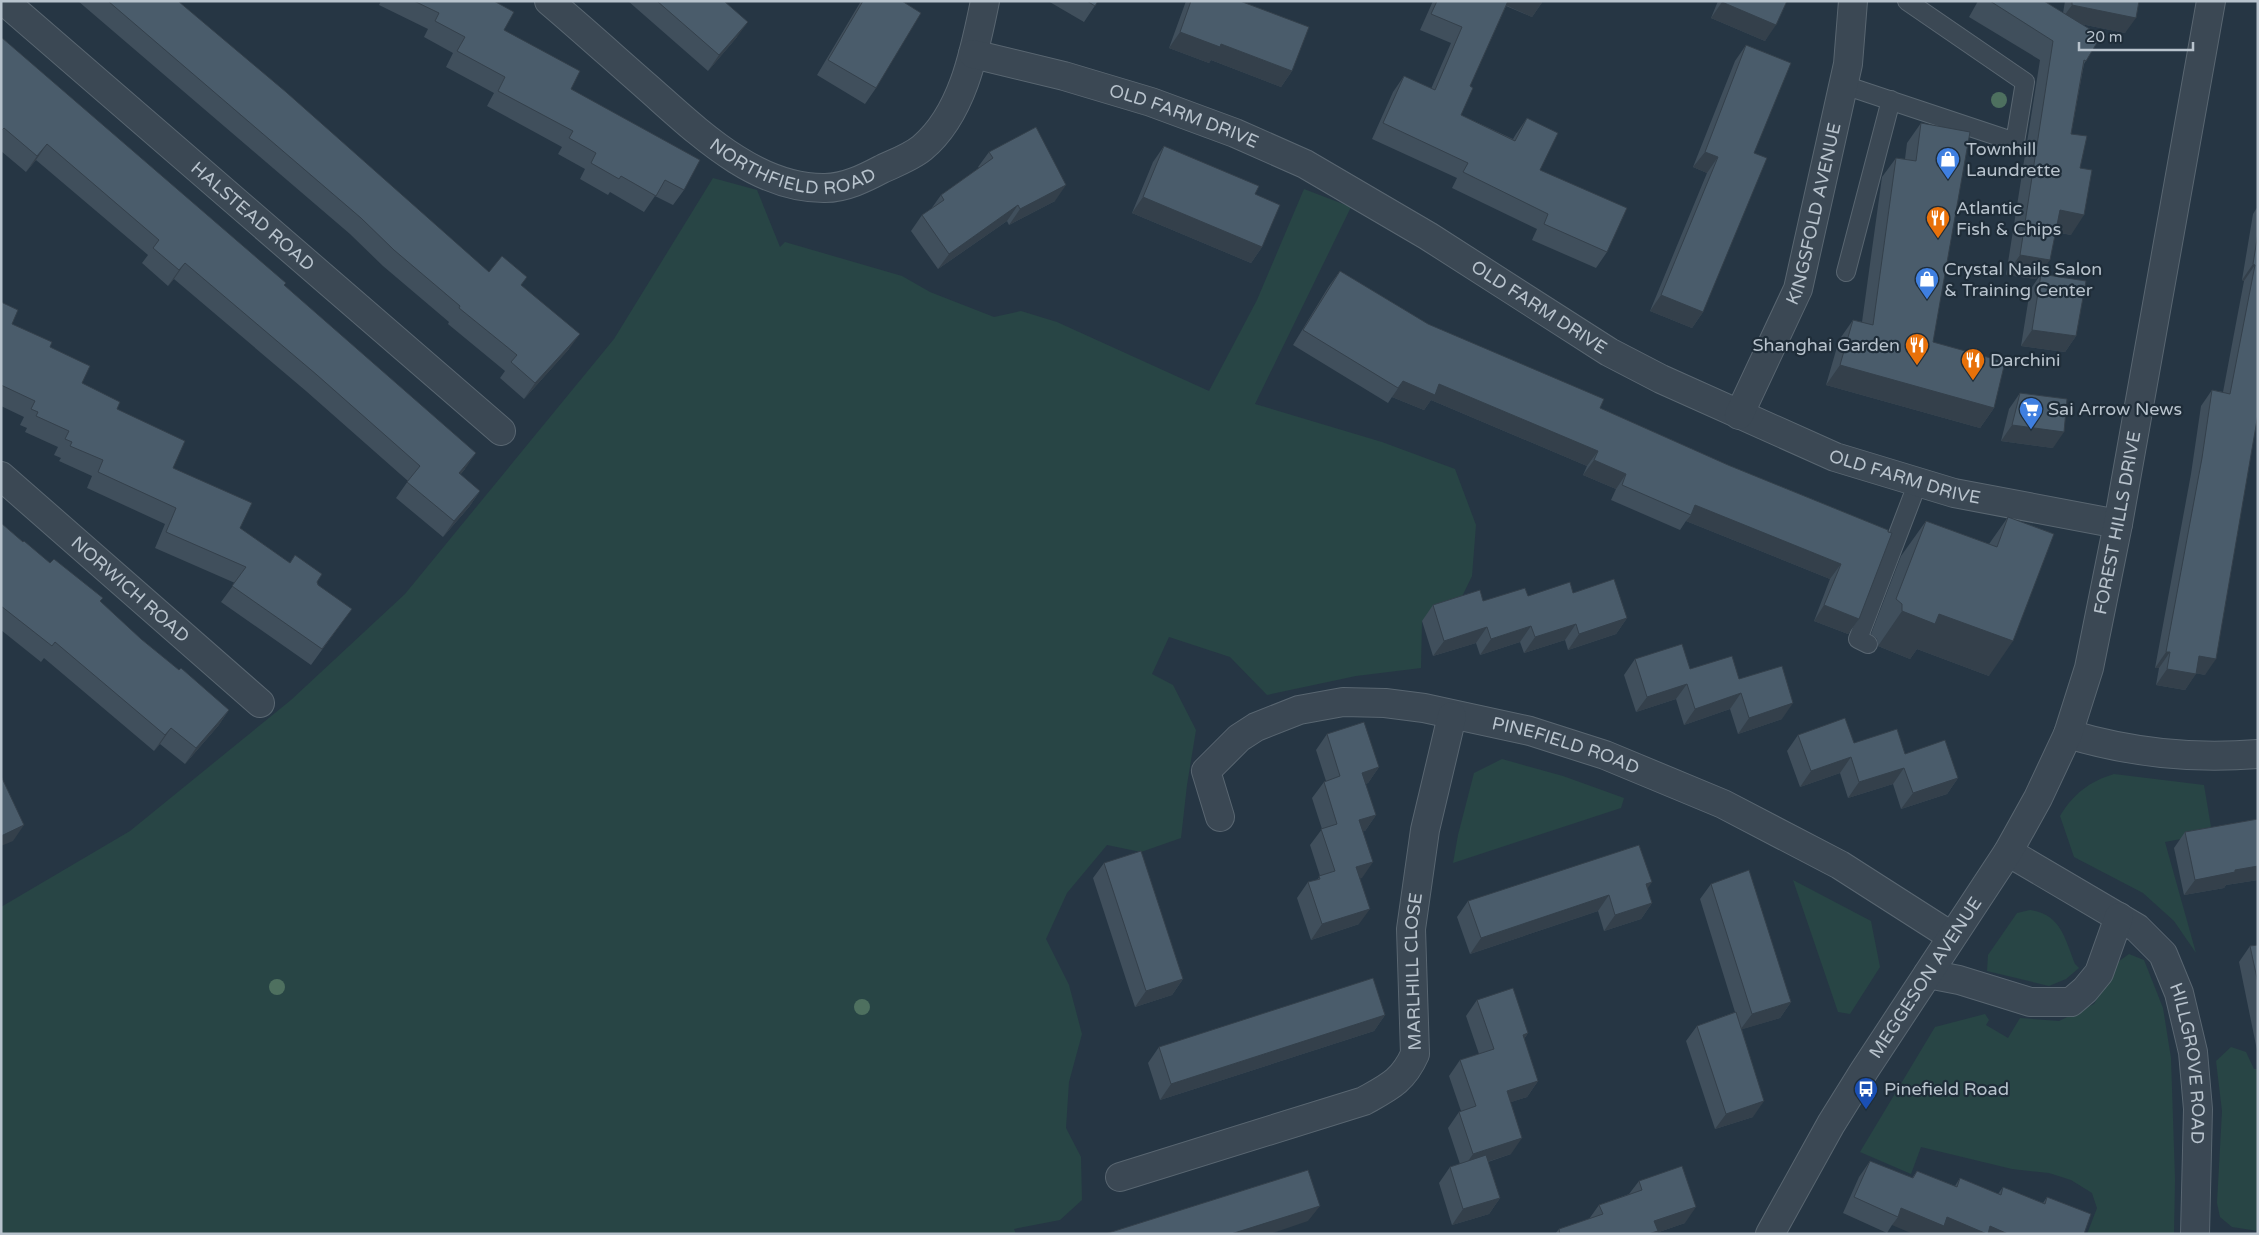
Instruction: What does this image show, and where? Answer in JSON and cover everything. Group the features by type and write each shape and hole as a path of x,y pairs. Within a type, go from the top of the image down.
{"street":[{"name":"HALSTEAD ROAD","path":"4,1 501,430"},
{"name":"NORTHFIELD ROAD","path":"549,1 711,143 747,166 777,179 826,188 850,183 875,173 922,148 941,128 960,95 974,54 985,1"},
{"name":"KINGSFOLD AVENUE","path":"1739,415 1798,289 1844,85 1848,64 1853,1"},
{"name":"FOREST HILLS DRIVE","path":"2008,852 2038,798 2068,734 2089,668 2118,524 2211,1"},
{"name":"OLD FARM DRIVE","path":"974,54 1064,76 1152,102 1235,133 1305,164 1428,236 1609,352 1661,379 1834,457 1954,493 2118,524"},
{"name":"NORWICH ROAD","path":"1,476 260,703"},
{"name":"PINEFIELD ROAD","path":"1220,817 1206,772 1239,738 1256,726 1299,710 1343,702 1385,703 1424,708 1452,716 1530,731 1605,755 1724,804 1840,865 1952,936"},
{"name":"MARLHILL CLOSE","path":"1120,1177 1364,1100 1395,1084 1408,1070 1415,1054 1411,929 1425,830 1452,716"},
{"path":"2068,734 2100,744 2162,754 2226,756 2258,754"},
{"name":"MEGGESON AVENUE","path":"1770,1234 1831,1124 2008,852"},
{"name":"HILLGROVE ROAD","path":"2008,852 2137,928 2163,954 2179,993 2192,1052 2198,1109 2195,1234"},
{"path":"1928,974 1959,980 2030,1002 2071,1002 2085,990 2099,973 2119,917"}],"lane":[{"path":"1844,85 2016,142 2025,82 1908,1"},
{"path":"1846,272 1891,100"},
{"path":"1868,644 1858,639 1918,482"}],"green space":[{"path":"713,178 757,190 780,247 785,242 902,276 930,292 994,317 1021,311 1057,322 1209,391 1257,300 1304,189 1351,207 1255,404 1382,442 1455,469 1476,525 1472,576 1455,611 1422,621 1421,668 1356,676 1267,695 1230,657 1169,637 1152,674 1173,685 1196,730 1181,838 1141,852 1107,845 1067,893 1046,939 1069,985 1082,1034 1069,1082 1066,1128 1081,1157 1082,1200 1060,1220 1014,1229 1016,1234 1,1234 1,907 130,831 291,700 405,594 614,339"},
{"path":"1502,759 1563,776 1624,798 1621,808 1453,863 1474,773"},
{"path":"2114,774 2204,785 2212,833 2165,842 2196,953 2174,921 2143,893 2074,857 2060,816 2083,789 2097,780"},
{"path":"1793,880 1871,921 1880,967 1850,1014 1838,1012"},
{"path":"2030,910 2040,912 2055,922 2065,937 2075,964 2079,968 2066,979 2049,986 1987,971 1988,955 2017,913"},
{"path":"2129,954 2144,960 2163,1008 2171,1058 2175,1179 2174,1234 2087,1234 2097,1208 2092,1193 2071,1180 2049,1173 2012,1169 1921,1147 1911,1174 1860,1152 1935,1027 1985,1014 1989,1020 1986,1025 2008,1038 2020,1018 2059,1021 2094,1004 2118,962"},
{"path":"2231,1047 2246,1052 2254,1069 2258,1069 2258,1231 2232,1227 2220,1217 2217,1203 2222,1111 2216,1061"}],"building":[{"path":"108,1 178,1 286,92 489,272 502,256 527,277 521,285 580,334 535,383 511,362 517,355 459,308 460,306 394,250 361,218"},
{"path":"414,1 494,1 514,12 504,30 580,71 571,89 700,160 684,190 665,180 656,196 621,176 619,179 591,163 596,153 569,138 573,131 498,91 505,77 457,51 465,37 435,21 439,13"},
{"path":"657,1 724,1 748,22 719,55"},
{"path":"863,1 902,1 921,13 876,88 828,60"},
{"path":"1087,1 1098,1 1095,6"},
{"path":"1191,1 1240,1 1309,27 1292,71 1221,44 1220,47 1180,32"},
{"path":"1437,1 1508,1 1470,86 1473,88 1461,115 1515,141 1527,118 1558,133 1540,170 1627,208 1607,252 1544,224 1548,214 1463,172 1468,163 1383,123 1404,76 1435,90 1462,27 1431,14"},
{"path":"1723,1 1787,1 1776,25"},
{"path":"1990,1 2044,1 2101,36 2086,61 2084,60 2071,134 2087,136 2080,168 2092,170 2084,215 2060,210 2050,260 2020,255 2053,41"},
{"path":"2072,1 2139,1 2136,18 2072,5"},
{"path":"1,37 286,283 284,285 476,453 459,473 480,491 454,521 407,482 420,466 317,375 185,263 179,270 153,248 159,240 47,144 37,156 4,128 1,131"},
{"path":"1746,45 1791,63 1754,153 1767,158 1703,312 1661,295 1718,157 1705,152"},
{"path":"1921,123 1970,132 1933,342 2005,362 1994,408 1840,365 1853,320 1873,325 1896,158 1916,161"},
{"path":"1036,127 1066,185 1020,209 1018,205 949,254 922,215 944,200 941,195 993,158 989,152"},
{"path":"1164,146 1259,186 1255,194 1280,205 1262,247 1143,197"},
{"path":"2258,233 2258,414 2216,659 2199,656 2196,674 2167,669 2170,652 2166,652 2202,458 2212,390 2230,394 2255,265 2253,264"},
{"path":"1340,271 1428,324 1604,399 1600,408 1728,465 1888,530 1888,532 1892,533 1859,619 1824,605 1841,564 1695,505 1691,515 1622,485 1626,474 1594,460 1598,451 1439,384 1435,395 1403,381 1398,388 1303,330"},
{"path":"2041,274 2086,281 2076,336 2032,330"},
{"path":"1,302 18,310 12,324 52,342 50,347 90,366 82,383 120,402 117,409 185,441 173,468 252,503 240,528 290,563 295,555 322,574 317,582 318,585 352,609 322,649 232,586 246,567 166,532 176,508 98,472 103,460 70,446 72,442 65,439 69,431 36,416 38,412 31,409 35,401 1,385"},
{"path":"2020,393 2067,399 2064,432 2012,425"},
{"path":"2008,517 2054,534 2013,641 1939,614 1935,624 1902,611 1902,604 1896,599 1926,521 1997,547"},
{"path":"1,523 50,563 54,559 103,598 100,601 141,639 179,670 181,668 229,710 196,748 171,728 165,735 55,642 52,646 1,606"},
{"path":"1614,579 1627,618 1579,634 1576,624 1535,637 1531,626 1491,639 1487,627 1444,641 1433,605 1480,590 1483,601 1525,588 1528,596 1570,582 1573,593"},
{"path":"1682,644 1690,669 1732,656 1739,679 1782,666 1793,703 1749,718 1741,693 1695,709 1687,684 1647,697 1635,659"},
{"path":"1845,718 1854,743 1897,729 1905,754 1945,740 1958,778 1913,793 1904,768 1859,782 1851,757 1811,771 1798,735"},
{"path":"1364,722 1379,767 1362,773 1376,815 1359,820 1373,862 1356,867 1370,909 1322,924 1308,882 1320,879 1319,876 1335,871 1321,829 1337,824 1324,782 1340,776 1327,734"},
{"path":"1,776 24,825 1,836"},
{"path":"2258,819 2258,866 2195,880 2185,832"},
{"path":"1639,845 1652,882 1646,884 1652,903 1615,915 1609,895 1481,938 1468,901"},
{"path":"1141,851 1183,979 1146,991 1104,863"},
{"path":"1749,870 1791,1002 1752,1014 1711,884"},
{"path":"2258,945 2258,983 2250,946"},
{"path":"1373,978 1385,1015 1171,1084 1159,1047"},
{"path":"1513,988 1528,1033 1523,1035 1538,1081 1507,1091 1522,1138 1473,1154 1459,1112 1476,1106 1460,1060 1494,1049 1477,1000"},
{"path":"1736,1012 1764,1101 1726,1114 1697,1026"},
{"path":"1486,1155 1500,1198 1463,1209 1450,1167"},
{"path":"1870,1161 1913,1178 1917,1171 1957,1187 1960,1178 2001,1195 2003,1187 2045,1204 2047,1197 2091,1214 2084,1234 2008,1234 1990,1226 1987,1234 1947,1217 1944,1226 1901,1208 1898,1217 1854,1197"},
{"path":"1682,1166 1696,1207 1654,1221 1658,1231 1648,1234 1560,1234 1559,1229 1603,1214 1599,1205 1642,1190 1639,1181"},
{"path":"1308,1170 1320,1206 1231,1234 1105,1234"}],"place":[{"name":"Townhill Laundrette","path":"1948,180"},
{"name":"Atlantic Fish & Chips","path":"1938,239"},
{"name":"Crystal Nails Salon & Training Center","path":"1927,300"},
{"name":"Shanghai Garden","path":"1917,366"},
{"name":"Darchini","path":"1973,381"},
{"name":"Sai Arrow News","path":"2031,430"},
{"name":"Pinefield Road","path":"1866,1110"}]}
